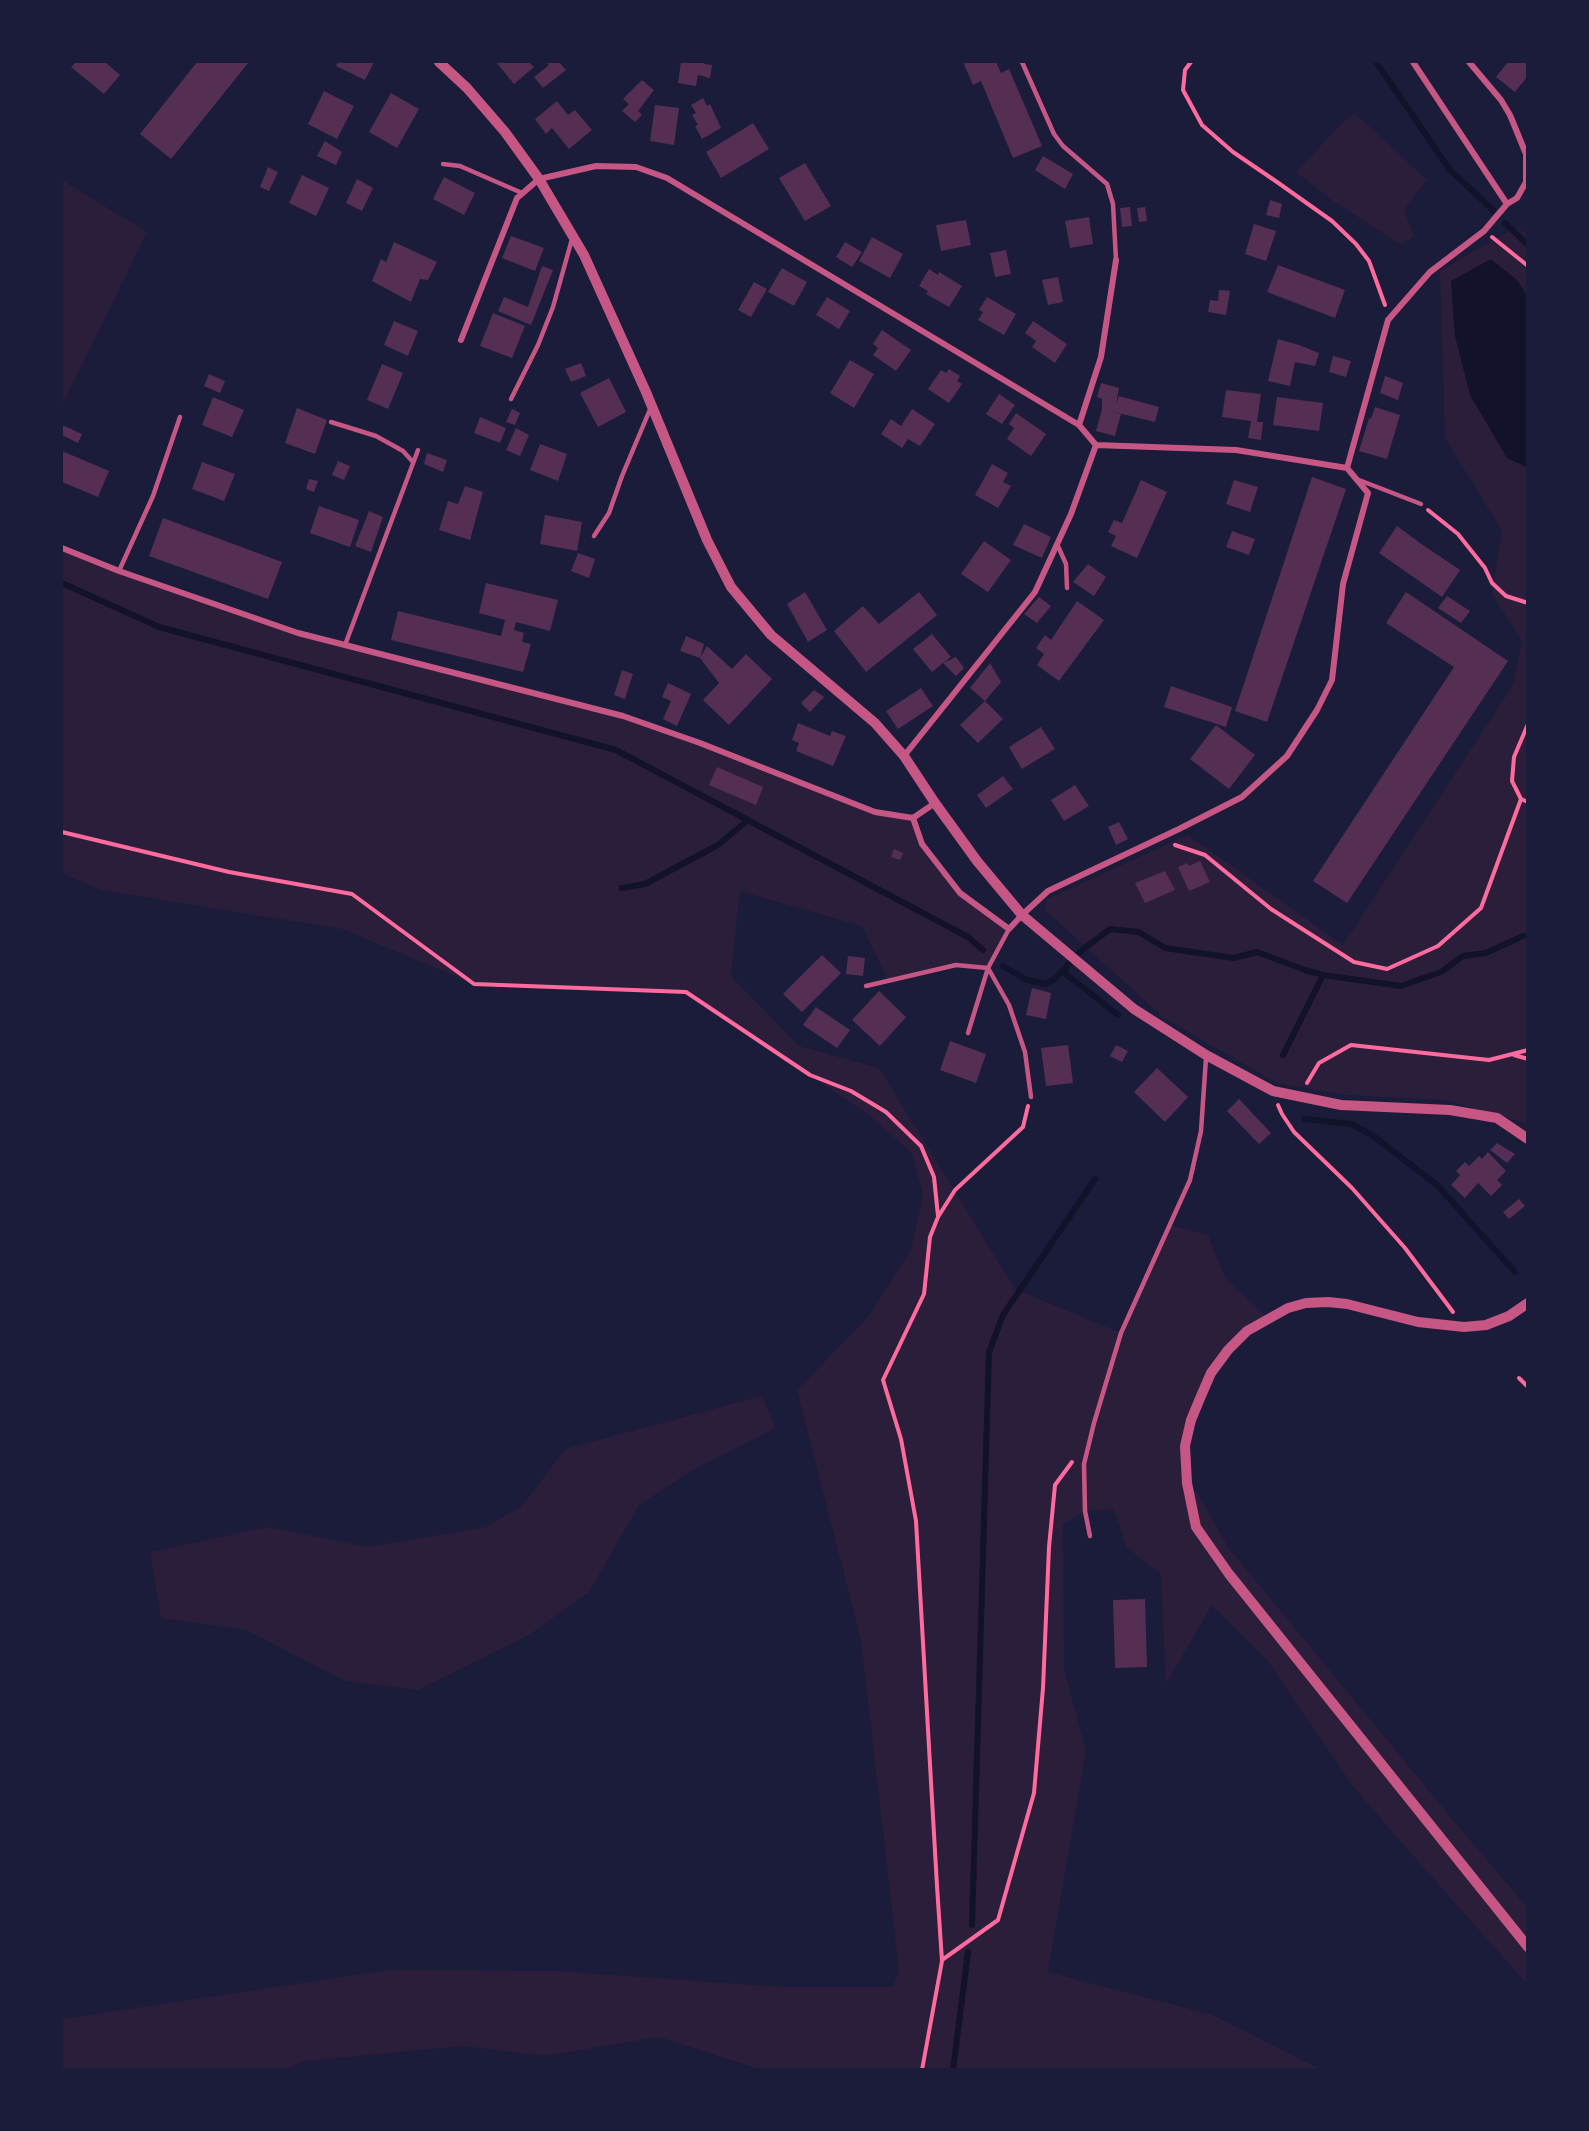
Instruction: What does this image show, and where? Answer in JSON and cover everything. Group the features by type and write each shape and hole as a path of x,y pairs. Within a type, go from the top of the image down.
{"street":[{"path":"440,62 467,88 505,132 539,179 584,255 652,405 707,540 731,587 771,635 875,723 904,756 983,869 1022,915 1134,1009 1206,1055 1273,1091 1341,1105 1450,1110 1497,1118 1527,1138"},
{"path":"1413,62 1507,204"},
{"path":"1347,468 1388,320 1430,272 1484,231 1507,204 1517,198 1526,182 1526,154 1510,115 1501,100 1469,62"},
{"path":"461,340 517,198 522,193 539,179 596,166 636,166 667,178 1079,425 1096,445 1236,450 1347,468 1368,493 1343,584 1332,680 1317,711 1287,756 1242,796 1159,839 1048,891 1009,929 960,893 922,844 913,818"},
{"path":"1079,425 1101,357 1116,260"},
{"path":"904,756 1035,592 1071,514 1096,445"},
{"path":"62,548 119,571 298,633 623,717 700,743 876,812 913,818 935,803"},
{"path":"1527,1303 1509,1316 1486,1325 1464,1327 1418,1322 1347,1304 1306,1303 1288,1308 1247,1331 1228,1350 1211,1373 1191,1420 1185,1446 1187,1483 1196,1527 1229,1574 1527,1947"}],"lane":[{"path":"1022,62 1063,146 1107,184 1113,204 1116,260"},
{"path":"443,164 460,166 522,193"},
{"path":"511,399 538,345 553,307 573,237"},
{"path":"594,536 609,513 652,405"},
{"path":"119,571 153,496 180,417"},
{"path":"332,422 376,436 403,451 413,462"},
{"path":"345,645 418,450"},
{"path":"1356,479 1420,504"},
{"path":"1057,544 1066,564 1067,588"},
{"path":"968,1033 988,968 1009,929"},
{"path":"866,986 956,965 988,968"},
{"path":"988,968 1013,1014 1025,1052 1030,1097"},
{"path":"1090,1536 1085,1511 1084,1464 1090,1437 1121,1333 1190,1180 1201,1131 1206,1055"}],"path":[{"path":"1191,62 1185,70 1183,90 1202,125 1233,152 1332,221 1356,244 1369,261 1382,294 1388,320"},
{"path":"1484,231 1527,266"},
{"path":"1420,504 1458,534 1485,568 1492,583 1506,596 1527,603"},
{"path":"1527,724 1515,757 1512,781 1521,799 1527,802"},
{"path":"1159,839 1205,855 1271,909 1354,962 1387,969 1438,946 1481,908 1521,799"},
{"path":"62,832 229,872 352,894 474,984 686,992 810,1075 850,1091 886,1112 921,1146 934,1177 938,1217"},
{"path":"1299,1096 1319,1063 1351,1045 1489,1060 1527,1050"},
{"path":"1513,1055 1527,1059"},
{"path":"1273,1091 1282,1114 1294,1132 1352,1188 1405,1248 1464,1327"},
{"path":"922,2070 942,1960 916,1521 901,1439 883,1380 924,1294 930,1237 938,1217 955,1191 1023,1127 1030,1097"},
{"path":"1519,1378 1527,1387"},
{"path":"942,1960 998,1920 1034,1793 1043,1688 1049,1547 1055,1485 1090,1437"}],"shaded area":[{"path":"1355,113 1427,180 1404,210 1414,236 1401,245 1333,201 1296,172 1340,125"},
{"path":"62,180 147,232 62,406"},
{"path":"1514,228 1527,233 1527,296 1517,280 1507,458 1527,467 1527,1126 1522,1122 1445,1100 1346,1095 1277,1083 1164,1018 1045,910 1047,899 1188,835 1343,945 1513,685 1522,641 1492,594 1502,531 1445,438 1440,271"},
{"path":"1491,259 1517,280 1527,296 1527,467 1507,458 1470,395 1455,336 1451,281"},
{"path":"62,548 298,633 623,716 875,812 913,818 922,844 960,893 1009,929 988,968 956,965 889,982 862,926 740,891 731,976 799,1046 879,1068 1015,1289 1121,1333 1170,1225 1208,1235 1225,1278 1269,1319 1228,1350 1191,1420 1187,1483 1198,1494 1228,1547 1527,1907 1527,1984 1352,1785 1267,1660 1212,1605 1166,1684 1161,1574 1126,1547 1114,1509 1085,1511 1063,1525 1064,1669 1086,1751 1048,1972 1213,2015 1320,2069 759,2069 659,2037 545,2056 462,2046 304,2061 286,2069 62,2069 62,2019 389,1970 558,1971 782,1987 893,1987 899,1971 861,1640 797,1390 868,1317 911,1250 923,1194 912,1153 869,1115 686,992 474,984 342,929 101,890 62,873"},
{"path":"762,1396 776,1428 691,1471 639,1505 589,1592 529,1635 418,1690 345,1681 246,1630 161,1618 150,1552 268,1527 367,1547 486,1527 522,1506 565,1449"}],"building":[{"path":"76,62 105,62 120,75 104,94 71,67"},
{"path":"197,62 249,62 171,159 140,134"},
{"path":"338,62 374,62 365,80 336,66"},
{"path":"496,62 529,62 534,67 514,84"},
{"path":"546,62 559,62 566,70 543,88 534,77 549,65"},
{"path":"681,62 704,62 704,64 712,65 710,78 698,75 696,86 678,83"},
{"path":"963,62 996,62 1001,73 1009,69 1042,146 1013,158 981,81 973,85"},
{"path":"1508,62 1527,62 1527,77 1515,92 1496,77"},
{"path":"642,80 654,90 638,111 642,115 635,122 622,111 629,104 623,99"},
{"path":"324,91 354,106 337,139 308,124"},
{"path":"391,93 419,109 397,148 369,132"},
{"path":"703,98 707,106 710,104 721,128 702,139 695,126 698,125 692,115 696,113 691,105"},
{"path":"557,101 568,115 575,110 592,130 569,149 552,128 546,134 535,119"},
{"path":"655,105 679,108 674,145 650,141"},
{"path":"753,123 769,149 721,178 706,152"},
{"path":"325,141 342,152 336,165 317,156"},
{"path":"1043,156 1073,174 1065,189 1035,170"},
{"path":"805,163 831,206 805,221 779,178"},
{"path":"268,167 278,172 269,191 260,187"},
{"path":"302,175 329,188 316,216 289,203"},
{"path":"444,177 475,193 464,215 433,199"},
{"path":"357,179 373,188 362,211 346,203"},
{"path":"1270,200 1282,204 1279,218 1266,215"},
{"path":"1130,207 1132,226 1122,227 1120,208"},
{"path":"1145,207 1147,221 1139,222 1137,208"},
{"path":"1089,217 1093,244 1070,248 1065,221"},
{"path":"966,220 971,245 941,251 936,225"},
{"path":"1254,224 1276,231 1266,261 1245,254"},
{"path":"511,236 544,248 535,271 502,258"},
{"path":"872,237 903,254 890,278 859,261"},
{"path":"394,242 437,262 428,280 420,279 411,302 372,281 381,259 386,262"},
{"path":"845,242 862,252 852,267 836,257"},
{"path":"1006,250 1011,274 995,277 990,253"},
{"path":"1278,265 1345,290 1335,318 1267,292"},
{"path":"542,266 553,270 531,325 498,311 504,297 528,307"},
{"path":"782,268 807,282 794,306 768,292"},
{"path":"929,269 938,275 939,272 962,286 949,307 926,294 928,291 919,286"},
{"path":"1058,277 1063,302 1048,305 1042,280"},
{"path":"754,282 767,289 751,317 738,310"},
{"path":"1219,290 1230,291 1226,315 1208,312 1210,300 1218,301"},
{"path":"827,297 850,311 839,329 816,315"},
{"path":"987,297 1016,314 1004,335 978,320 983,312 979,310"},
{"path":"493,313 525,326 512,358 480,346"},
{"path":"394,321 418,331 408,356 384,345"},
{"path":"1033,321 1067,344 1055,363 1032,347 1036,341 1025,333"},
{"path":"882,330 911,350 896,371 873,355 878,348 873,344"},
{"path":"1278,339 1319,353 1315,366 1295,362 1290,386 1268,381"},
{"path":"1333,356 1351,361 1346,377 1329,372"},
{"path":"850,360 874,374 854,408 830,393"},
{"path":"581,363 586,376 571,382 565,369"},
{"path":"382,364 403,373 388,409 367,400"},
{"path":"949,369 960,376 957,381 962,384 949,403 928,389 941,370 946,373"},
{"path":"209,374 225,381 220,393 204,386"},
{"path":"1385,376 1403,383 1398,400 1380,393"},
{"path":"609,378 626,412 598,427 580,393"},
{"path":"1101,383 1119,388 1116,404 1119,396 1159,407 1155,422 1102,409 1102,399 1097,397"},
{"path":"1226,390 1261,394 1257,422 1263,422 1261,440 1248,438 1251,421 1222,417"},
{"path":"999,394 1015,405 1002,424 986,414"},
{"path":"213,397 244,410 232,437 202,425"},
{"path":"1277,397 1323,403 1319,431 1273,425"},
{"path":"1375,407 1400,415 1387,459 1359,451 1369,418 1371,419"},
{"path":"297,408 327,420 315,454 285,443"},
{"path":"512,409 520,413 515,425 506,422"},
{"path":"912,409 935,424 920,446 908,439 902,448 881,434 891,419 901,426"},
{"path":"1102,409 1121,414 1115,436 1096,431"},
{"path":"1016,413 1046,434 1031,456 1007,439 1014,428 1009,424"},
{"path":"480,417 506,428 500,443 474,433"},
{"path":"62,425 82,434 78,443 62,435"},
{"path":"516,428 529,435 520,456 506,450"},
{"path":"540,444 567,454 558,481 530,470"},
{"path":"62,451 109,471 98,497 62,482"},
{"path":"427,453 447,460 443,472 424,464"},
{"path":"338,461 350,466 344,480 332,475"},
{"path":"202,462 235,474 224,501 192,489"},
{"path":"992,464 1008,473 1003,482 1011,486 998,508 975,495"},
{"path":"1312,477 1346,489 1267,722 1235,711"},
{"path":"309,479 318,481 314,492 306,489"},
{"path":"1141,480 1167,492 1137,558 1111,546 1116,536 1108,532 1114,520 1122,523"},
{"path":"1234,480 1258,487 1250,512 1226,504"},
{"path":"465,486 483,492 470,540 439,530 448,501 458,504"},
{"path":"319,506 359,520 350,547 310,533"},
{"path":"369,511 383,517 371,552 355,546"},
{"path":"545,515 582,522 577,551 540,544"},
{"path":"163,518 282,562 268,599 149,556"},
{"path":"1024,524 1051,537 1042,558 1013,545"},
{"path":"1397,526 1460,570 1442,597 1379,553"},
{"path":"1232,531 1255,539 1249,555 1226,547"},
{"path":"984,541 1011,560 988,592 961,574"},
{"path":"578,553 595,559 589,578 571,571"},
{"path":"1088,564 1106,577 1094,596 1073,582"},
{"path":"486,583 558,600 550,631 516,622 514,630 524,633 522,642 531,644 523,672 391,640 398,611 501,636 505,620 479,613"},
{"path":"805,592 827,630 808,642 787,604"},
{"path":"919,592 937,615 866,672 834,631 863,606 879,624"},
{"path":"1406,592 1508,661 1347,903 1313,881 1454,667 1386,623"},
{"path":"1447,596 1470,611 1461,623 1438,608"},
{"path":"1039,597 1051,606 1037,623 1024,614"},
{"path":"1077,601 1104,620 1059,681 1037,665 1044,654 1036,648 1045,635 1051,640"},
{"path":"932,634 951,657 932,672 913,649"},
{"path":"686,636 704,644 700,658 680,651"},
{"path":"707,646 732,669 746,654 772,679 729,725 703,700 719,683 700,658"},
{"path":"956,657 964,668 956,676 943,663"},
{"path":"990,663 1001,682 985,701 970,688"},
{"path":"622,670 633,674 625,699 614,695"},
{"path":"668,683 691,694 677,726 663,719 671,701 662,697"},
{"path":"1171,686 1232,707 1226,727 1164,707"},
{"path":"921,688 933,706 898,729 886,711"},
{"path":"814,690 824,697 810,712 801,703"},
{"path":"985,701 1003,719 978,743 960,725"},
{"path":"798,723 830,736 832,731 846,736 833,766 796,751 799,743 792,740"},
{"path":"1216,725 1255,755 1229,789 1190,759"},
{"path":"1041,727 1055,749 1022,769 1009,747"},
{"path":"717,767 763,787 756,805 709,785"},
{"path":"1003,776 1013,789 986,808 977,795"},
{"path":"1075,785 1089,806 1064,821 1051,800"},
{"path":"1119,822 1128,839 1116,845 1108,827"},
{"path":"894,849 903,853 900,860 891,857"},
{"path":"1200,861 1210,882 1189,891 1178,867 1187,863 1189,866"},
{"path":"1165,871 1175,890 1145,903 1135,883"},
{"path":"822,955 841,973 802,1012 783,994"},
{"path":"848,956 865,958 863,976 846,974"},
{"path":"1032,988 1051,993 1046,1019 1026,1015"},
{"path":"879,991 906,1017 880,1046 852,1020"},
{"path":"816,1007 850,1030 837,1048 803,1025"},
{"path":"950,1041 986,1054 976,1083 940,1070"},
{"path":"1068,1045 1073,1083 1046,1086 1041,1048"},
{"path":"1116,1045 1128,1051 1122,1062 1110,1056"},
{"path":"1157,1068 1188,1097 1165,1122 1134,1092"},
{"path":"1239,1099 1271,1133 1259,1144 1227,1111"},
{"path":"1497,1143 1515,1154 1507,1163 1490,1150"},
{"path":"1488,1152 1506,1171 1497,1180 1502,1185 1491,1196 1478,1183 1465,1198 1451,1185 1460,1175 1456,1171 1465,1162 1469,1166 1479,1156 1482,1159"},
{"path":"1519,1199 1525,1206 1509,1219 1503,1212"},
{"path":"1145,1599 1147,1667 1115,1668 1113,1600"}],"waterway":[{"path":"1376,62 1450,170 1493,210"},
{"path":"1505,223 1528,245"},
{"path":"62,583 159,627 616,750 968,937 983,950"},
{"path":"622,888 645,884 718,845 748,820"},
{"path":"1003,966 1027,980 1045,984 1053,980 1082,950 1110,929 1139,932 1165,948 1234,958 1257,952 1323,975 1401,986 1441,972 1463,956 1486,953 1523,936 1528,936"},
{"path":"1062,971 1118,1015"},
{"path":"1283,1055 1323,975"},
{"path":"1305,1119 1351,1124 1372,1135 1437,1185 1515,1272"},
{"path":"972,1925 989,1352 1003,1315 1095,1179"},
{"path":"953,2070 968,1952"}]}
